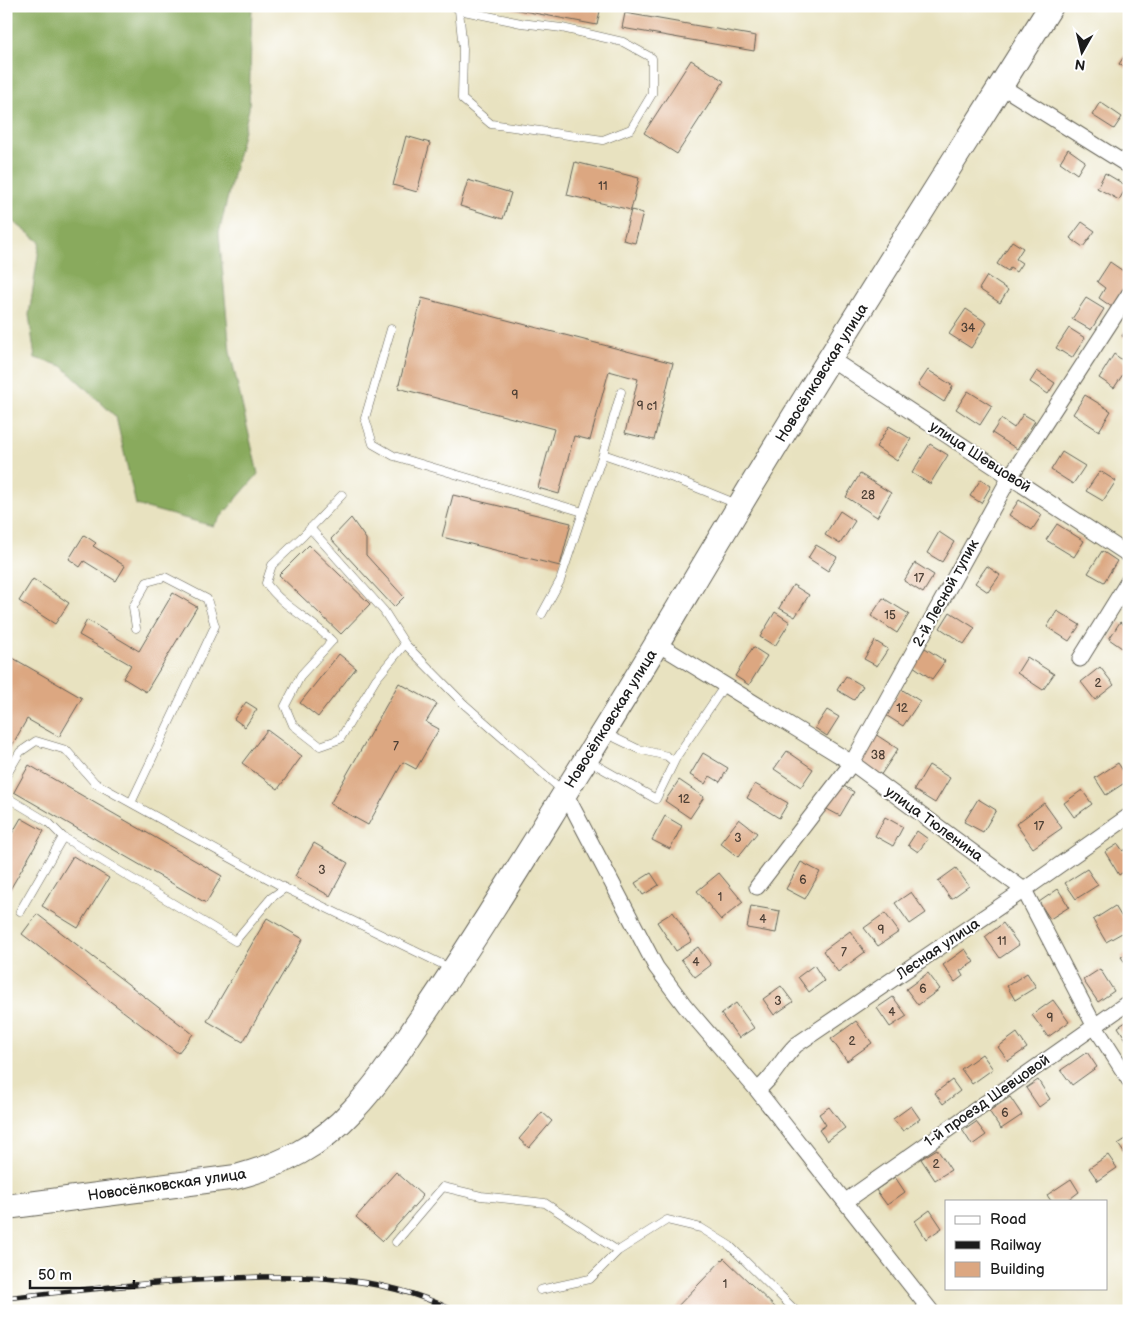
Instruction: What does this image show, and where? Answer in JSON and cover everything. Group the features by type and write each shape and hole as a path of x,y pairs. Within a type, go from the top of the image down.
{"main road":[{"name":"Новосёлковская улица","path":"6,1207 236,1177 266,1169 297,1156 322,1139 373,1088 454,970 604,732 739,505 1051,6"}],"street":[{"path":"1001,86 1129,166"},
{"name":"2-й Лесной тупик","path":"757,887 852,763 1010,477 1129,294"},
{"name":"улица Шевцовой","path":"831,359 1129,555"},
{"path":"1080,659 1129,580"},
{"name":"улица Тюленина","path":"658,644 852,763 1024,890 1094,1025 1129,1080"},
{"path":"565,793 656,967 686,1006 758,1090 931,1311"},
{"name":"Лесная улица","path":"758,1090 770,1081 784,1057 796,1044 1024,890 1129,816"},
{"name":"1-й проезд Шевцовой","path":"846,1201 1129,1002"}],"lane":[{"path":"457,8 521,23 562,28 623,42 652,58 652,94 631,128 603,140 491,124 462,99 463,49 457,8"},
{"path":"391,329 365,418 373,444 394,456 584,512"},
{"path":"542,614 560,581 622,392"},
{"path":"603,454 739,505"},
{"path":"342,495 272,565 266,583 276,597 316,624 332,640 302,674 285,706 293,725 320,746 340,739 376,679 405,644"},
{"path":"310,528 384,611 405,644 464,704 565,793"},
{"path":"132,803 214,626 207,599 165,577 147,582 133,608 136,628"},
{"path":"586,760 656,799 674,762 725,685"},
{"path":"604,732 638,749 667,756 674,762"},
{"path":"6,776 20,752 36,741 66,750 95,783 284,888 454,970"},
{"path":"6,795 48,822 63,837 235,941 271,898 284,888"},
{"path":"20,911 63,837"},
{"path":"396,1242 443,1187 481,1196 545,1203 618,1252"},
{"path":"540,1290 590,1279 618,1252 667,1220 701,1228 730,1246 796,1311"}],"green space":[{"path":"6,6 252,6 249,109 219,233 230,352 258,474 213,526 136,505 116,417 62,366 35,358 29,315 40,242 6,216"}],"building":[{"path":"497,6 573,6 600,11 597,25"},
{"path":"625,13 756,36 754,51 622,28"},
{"path":"1129,49 1129,70 1119,64"},
{"path":"691,60 724,81 677,154 644,133"},
{"path":"1100,102 1122,117 1114,129 1092,115"},
{"path":"406,136 430,143 417,192 393,185"},
{"path":"1068,149 1085,161 1077,174 1060,162"},
{"path":"575,162 639,178 631,210 567,195"},
{"path":"1105,173 1127,186 1119,200 1097,188"},
{"path":"468,180 511,193 503,219 460,206"},
{"path":"631,210 643,213 635,243 623,240"},
{"path":"1082,222 1095,231 1083,247 1070,238"},
{"path":"1012,241 1023,248 1016,259 1022,263 1016,272 1010,268 1008,271 997,264"},
{"path":"1110,262 1129,275 1129,282 1112,307 1099,298 1105,288 1097,282"},
{"path":"987,276 1008,290 1000,303 979,289"},
{"path":"422,298 673,363 654,440 625,433 638,379 609,371 590,440 574,436 559,494 538,488 554,429 398,388"},
{"path":"1086,298 1104,309 1091,330 1072,319"},
{"path":"966,309 987,323 971,348 949,334"},
{"path":"1129,325 1129,340 1122,336"},
{"path":"1069,328 1085,338 1072,358 1056,348"},
{"path":"1114,354 1129,365 1114,388 1099,378"},
{"path":"928,370 953,386 944,402 918,385"},
{"path":"1037,371 1055,383 1048,394 1030,382"},
{"path":"968,391 992,406 980,425 956,409"},
{"path":"1085,395 1111,411 1099,431 1073,414"},
{"path":"1023,414 1035,421 1017,449 992,433 1001,419 1014,428"},
{"path":"889,426 911,439 897,461 876,447"},
{"path":"930,444 948,455 930,484 912,473"},
{"path":"1062,452 1085,466 1073,484 1051,470"},
{"path":"1100,471 1116,481 1103,501 1086,491"},
{"path":"860,474 891,493 877,517 846,497"},
{"path":"981,479 991,486 981,503 970,496"},
{"path":"453,495 571,523 560,566 442,537"},
{"path":"1019,500 1042,515 1032,530 1009,515"},
{"path":"840,511 855,521 840,544 825,535"},
{"path":"351,518 366,539 366,555 404,597 394,607 331,539"},
{"path":"1057,524 1084,541 1074,557 1046,540"},
{"path":"939,532 954,542 942,562 927,553"},
{"path":"84,535 96,543 93,546 125,566 116,581 84,561 80,567 69,559"},
{"path":"309,545 370,604 341,634 279,575"},
{"path":"816,545 837,557 828,571 808,558"},
{"path":"1102,551 1117,561 1104,582 1088,573"},
{"path":"915,563 934,575 923,593 904,581"},
{"path":"987,566 1000,575 988,592 975,583"},
{"path":"33,579 69,603 55,624 19,601"},
{"path":"793,585 809,595 795,617 779,608"},
{"path":"173,593 197,607 146,692 123,678 131,665 79,635 87,620 139,651"},
{"path":"883,598 909,614 897,633 871,616"},
{"path":"1057,611 1080,625 1069,641 1047,627"},
{"path":"775,612 790,622 775,646 760,637"},
{"path":"950,612 975,628 964,644 940,628"},
{"path":"1120,622 1129,628 1129,653 1109,639"},
{"path":"875,641 888,649 877,666 864,659"},
{"path":"753,647 767,656 749,685 735,676"},
{"path":"925,648 945,661 932,679 913,666"},
{"path":"6,654 82,698 59,737 27,719 6,756"},
{"path":"339,654 356,668 318,717 300,703"},
{"path":"1027,657 1054,674 1043,690 1017,673"},
{"path":"1100,667 1114,685 1095,700 1081,682"},
{"path":"846,676 863,686 854,700 837,690"},
{"path":"399,683 437,704 426,722 439,729 416,769 403,762 368,825 330,804"},
{"path":"901,689 920,701 903,726 884,714"},
{"path":"246,702 257,709 245,727 234,719"},
{"path":"827,710 839,717 827,736 815,728"},
{"path":"267,730 302,756 278,789 242,763"},
{"path":"875,734 898,749 880,776 857,761"},
{"path":"787,751 813,769 801,787 774,769"},
{"path":"703,753 728,768 720,782 710,776 705,784 690,775"},
{"path":"1118,763 1129,780 1106,795 1095,778"},
{"path":"29,765 222,876 206,903 14,792"},
{"path":"929,765 950,778 935,803 914,790"},
{"path":"679,780 704,797 690,818 665,801"},
{"path":"839,783 854,792 840,816 825,808"},
{"path":"755,784 788,803 779,818 747,798"},
{"path":"1082,790 1092,804 1074,817 1064,803"},
{"path":"978,799 996,810 983,832 964,822"},
{"path":"1044,803 1062,828 1033,848 1016,824"},
{"path":"665,816 682,826 670,849 652,840"},
{"path":"885,817 903,827 893,846 875,836"},
{"path":"21,818 44,831 8,893 6,844"},
{"path":"739,819 757,833 738,857 720,843"},
{"path":"917,831 928,839 918,852 908,845"},
{"path":"314,843 348,863 330,896 295,876"},
{"path":"1118,844 1123,851 1129,847 1129,868 1119,875 1105,852"},
{"path":"73,856 109,878 78,928 42,906"},
{"path":"801,862 820,872 805,899 786,889"},
{"path":"956,868 969,886 951,899 938,881"},
{"path":"1087,869 1098,885 1076,899 1065,883"},
{"path":"651,873 659,885 643,895 635,883"},
{"path":"719,873 743,902 721,920 697,891"},
{"path":"1058,889 1069,907 1050,919 1039,902"},
{"path":"911,892 926,913 910,924 895,903"},
{"path":"751,906 780,911 776,933 747,928"},
{"path":"1115,906 1129,929 1106,942 1093,920"},
{"path":"673,912 692,941 676,951 657,922"},
{"path":"885,913 899,932 878,946 864,928"},
{"path":"37,914 193,1034 178,1053 22,934"},
{"path":"267,918 303,939 243,1042 207,1021"},
{"path":"1003,923 1019,945 1000,958 985,937"},
{"path":"850,931 865,952 838,972 823,951"},
{"path":"698,947 711,965 695,977 681,959"},
{"path":"965,949 974,962 960,971 963,976 955,982 943,965"},
{"path":"1129,952 1129,968 1121,957"},
{"path":"814,965 824,981 809,992 798,977"},
{"path":"1100,969 1114,991 1098,1002 1083,980"},
{"path":"928,973 940,989 918,1005 906,989"},
{"path":"1027,973 1036,987 1015,1000 1007,986"},
{"path":"781,986 793,1002 774,1015 763,999"},
{"path":"893,997 907,1016 890,1027 877,1008"},
{"path":"1053,1000 1069,1022 1048,1037 1032,1015"},
{"path":"736,1003 754,1028 739,1038 721,1014"},
{"path":"1129,1020 1129,1044 1118,1027"},
{"path":"856,1021 872,1043 847,1061 831,1039"},
{"path":"1017,1033 1027,1048 1008,1061 998,1047"},
{"path":"1087,1052 1097,1067 1072,1085 1061,1070"},
{"path":"982,1054 993,1069 972,1084 961,1069"},
{"path":"952,1080 960,1091 943,1104 935,1093"},
{"path":"1038,1080 1050,1099 1039,1107 1026,1088"},
{"path":"1010,1097 1022,1115 1001,1129 989,1111"},
{"path":"911,1106 920,1119 903,1131 893,1119"},
{"path":"829,1107 845,1128 827,1141 819,1130 826,1125 819,1114"},
{"path":"542,1112 552,1121 529,1148 519,1139"},
{"path":"976,1122 986,1135 972,1145 963,1131"},
{"path":"1129,1137 1129,1160 1118,1144"},
{"path":"937,1149 951,1170 935,1180 921,1159"},
{"path":"1108,1155 1117,1168 1098,1181 1089,1168"},
{"path":"396,1172 423,1196 383,1241 356,1217"},
{"path":"895,1177 905,1192 887,1205 876,1190"},
{"path":"1071,1179 1079,1192 1068,1200 1050,1200 1047,1195"},
{"path":"930,1210 942,1228 926,1239 915,1221"},
{"path":"724,1258 779,1311 673,1311"}],"railway":[{"path":"6,1298 172,1282 228,1278 294,1277 327,1278 392,1288 454,1311"}]}
